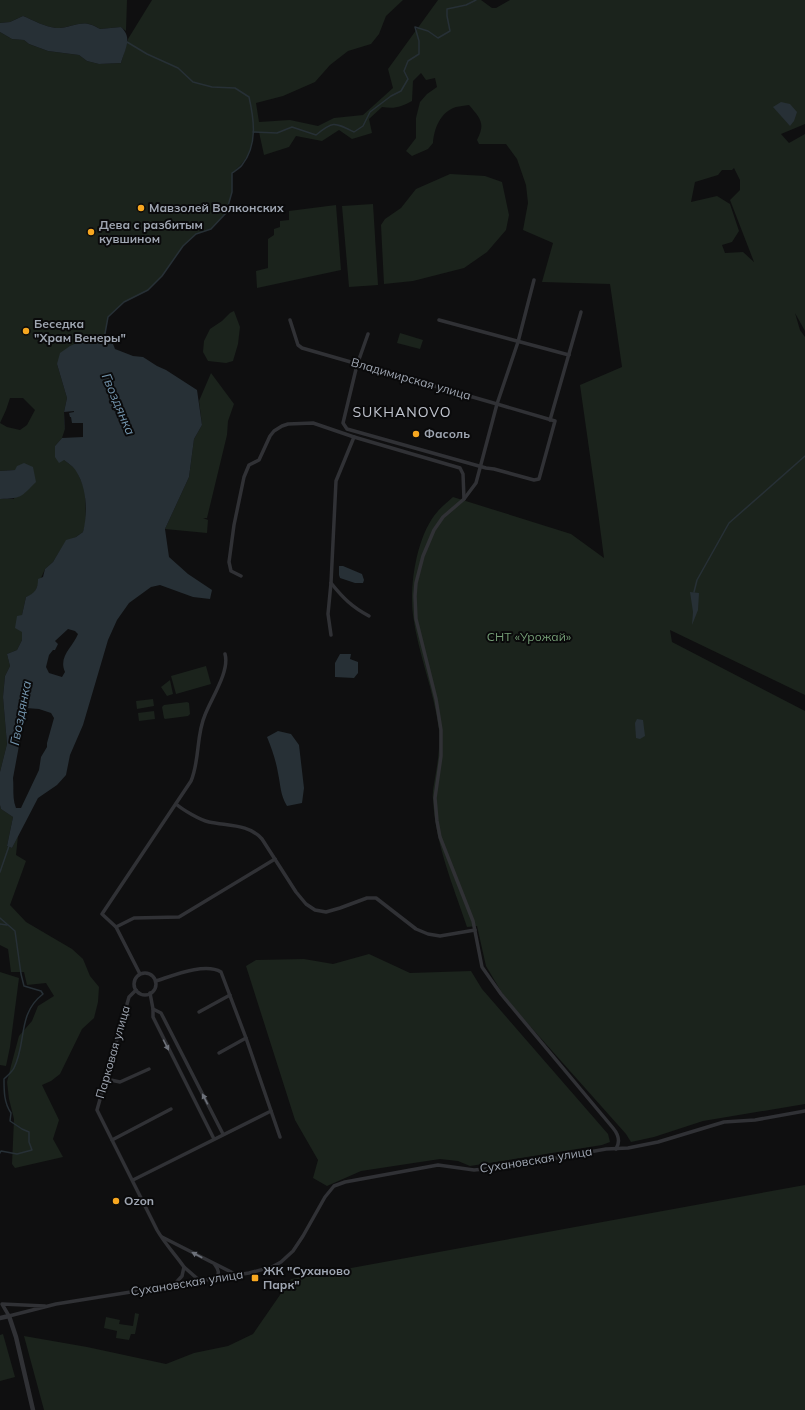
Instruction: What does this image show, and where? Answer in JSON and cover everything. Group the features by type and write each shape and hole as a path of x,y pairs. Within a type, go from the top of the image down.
{"street":[{"path":"534,280 518,342 497,404 476,483 464,500 443,517 434,530 427,544 418,570 415,596 419,632 436,699 441,730 441,756 435,798 437,822 440,837 473,921 481,965 487,977 613,1128 619,1139 616,1149"},
{"path":"368,334 358,365 343,423 347,429 480,467 494,469 534,480 538,479 555,421 550,420 581,312"},
{"name":"Владимирская улица","path":"290,320 298,345 302,348 550,420"},
{"path":"440,320 569,355"},
{"path":"241,576 231,571 229,562 234,525 244,477 249,465 258,460 274,430 282,426 288,424 313,423 389,449 460,468 463,474 464,500"},
{"path":"331,635 328,614 336,480 354,437"},
{"path":"331,583 342,597 352,606 368,616"},
{"path":"140,974 116,927 102,914 194,775 201,726 204,716 224,673 226,658 225,654"},
{"path":"176,804 208,822 229,824 257,833 296,892 306,904 315,910 326,912 367,898 376,898 416,929 428,934 440,936 475,930"},
{"path":"116,927 134,918 179,916 275,859"},
{"path":"156,981 195,969 217,970 221,972 246,1038 280,1137"},
{"path":"146,972 156,981 154,989 150,993 144,995 140,994 136,990 133,983 135,978 146,972"},
{"name":"Парковая улица","path":"136,990 129,997 97,1110 161,1236 184,1266 200,1281"},
{"path":"150,993 153,1017 214,1139"},
{"path":"199,1012 230,995"},
{"path":"153,1009 161,1013 223,1134"},
{"path":"219,1053 246,1038"},
{"path":"106,1079 120,1082 148,1068"},
{"path":"112,1140 171,1109"},
{"path":"133,1180 271,1110"},
{"name":"Сухановская улица","path":"0,1318 45,1306 217,1279 264,1270 280,1262 298,1245 326,1196 334,1186 346,1182 438,1165 474,1170 616,1149 658,1142 733,1120 755,1120 805,1111"},
{"path":"161,1236 215,1265 238,1275"},
{"path":"215,1265 219,1274 217,1279"},
{"path":"173,1285 182,1276 184,1266"},
{"path":"1,1303 45,1306"},
{"path":"1,1303 9,1316 16,1337 33,1410"}],"green space":[{"path":"0,0 127,0 126,31 121,27 100,29 83,23 56,28 43,25 23,16 10,22 0,23"},
{"name":"СНТ «Урожай»","path":"152,0 403,0 386,16 379,34 371,44 348,51 330,65 315,82 283,96 256,103 259,122 290,120 318,126 334,118 363,115 393,88 388,69 438,0 481,0 492,8 496,8 510,0 805,0 805,124 781,134 789,143 805,134 805,331 795,313 800,330 805,337 805,695 670,630 672,642 805,711 805,1104 703,1121 654,1137 631,1142 626,1134 505,998 486,966 477,926 467,927 441,848 434,815 433,794 438,754 439,730 434,701 418,644 413,615 412,589 416,560 425,533 431,521 440,509 453,497 571,534 604,558 580,385 622,367 610,284 542,282 553,243 523,230 528,203 526,185 517,159 506,144 479,144 477,140 480,134 481,125 479,117 469,105 450,109 442,117 436,127 433,143 428,149 412,156 406,151 416,138 416,118 420,102 427,94 437,87 435,78 426,80 421,73 413,81 412,101 398,107 382,107 369,119 372,133 352,139 339,130 322,141 296,136 289,147 264,155 259,132 253,132 248,155 232,173 232,192 226,213 211,229 196,234 183,246 162,276 148,290 124,302 108,317 104,339 97,334 57,364 67,398 64,412 65,433 55,446 64,460 76,469 85,490 86,522 83,532 66,541 53,562 45,569 34,594 26,597 22,615 22,640 17,650 7,654 10,666 5,676 3,697 7,744 0,772 0,499 14,499 15,470 0,471 0,423 0,32 12,39 24,40 29,44 48,51 79,55 87,61 99,64 121,63 128,39","holes":["734,168 740,180 740,190 730,200 754,262 743,252 725,253 722,245 732,242 739,231 730,204 717,196 691,202 695,182 718,175 722,170 732,170","10,398 23,398 35,410 27,425 20,430 7,427 0,423"]},
{"path":"450,174 485,176 502,182 509,215 506,230 487,252 464,268 413,281 384,284 381,225 385,219 401,208 416,189"},
{"path":"373,204 378,285 349,287 342,206"},
{"path":"336,205 341,270 257,288 256,271 268,268 268,239 274,235 274,229 280,227 280,221 289,220 289,211"},
{"path":"234,311 240,327 238,344 233,361 226,363 208,361 203,352 204,341 210,329"},
{"path":"400,333 423,340 420,349 397,343"},
{"path":"211,373 234,404 228,421 227,435 207,518 203,518 208,520 207,533 165,529 189,477 194,439 202,425 199,401"},
{"path":"206,666 211,684 176,694 171,676"},
{"path":"170,680 173,694 167,696 161,687"},
{"path":"153,699 154,706 137,709 136,701"},
{"path":"189,703 190,714 188,716 164,718 162,707 164,705"},
{"path":"154,711 155,719 139,721 138,713"},
{"path":"0,805 1,809 13,817 7,846 12,848 18,836 16,855 26,861 10,905 26,922 72,949 83,959 90,976 99,987 98,1002 94,1018 82,1029 60,1074 51,1081 42,1085 59,1120 53,1139 63,1157 15,1168 12,1164 14,1119 7,1082 19,1036 32,1021 38,1006 54,996 46,983 27,985 24,972 11,972 8,949 0,945"},
{"path":"369,954 410,973 471,971 482,989 608,1134 610,1142 602,1145 470,1166 458,1161 440,1159 361,1171 327,1186 313,1178 318,1160 295,1120 246,966 256,960 304,959 333,964"},
{"path":"0,972 19,978 6,1066 0,1065"},
{"path":"805,1185 805,1410 44,1410 24,1336 87,1347 166,1364 194,1353 228,1346 253,1334 291,1279"},
{"path":"135,1313 139,1314 135,1334 131,1334 129,1340 116,1338 117,1331 104,1328 106,1317 120,1320 119,1324 133,1326"},
{"path":"3,1334 15,1377 0,1381 0,1335"}],"water":[{"path":"23,16 43,25 56,28 83,23 100,29 121,27 127,35 127,44 121,63 99,64 87,61 79,55 48,51 29,44 24,40 12,39 0,32 0,23 10,22"},
{"path":"781,102 790,104 797,112 794,121 790,126 773,107"},
{"path":"97,334 113,344 115,349 133,356 143,357 197,390 202,425 194,439 189,477 165,529 169,557 188,574 212,590 210,599 193,597 160,585 151,587 129,603 117,620 108,640 83,725 70,755 66,775 57,785 38,798 12,848 7,846 13,817 1,809 0,805 0,772 7,744 3,697 5,676 10,666 7,654 17,650 22,640 22,632 15,628 17,616 22,615 26,597 32,594 35,590 38,579 43,577 45,569 53,562 66,540 76,537 83,532 86,517 86,501 80,478 71,465 64,460 59,463 55,457 55,446 65,433 64,412 67,398 57,364 60,353 70,346","holes":["68,629 75,631 78,634 63,661 65,672 62,677 49,673 46,667 49,655 53,650 55,650 58,644 55,641","26,708 39,709 51,713 54,718 47,747 41,757 39,770 21,808 16,808 13,778"]},
{"path":"24,463 33,467 36,482 20,496 0,499 0,471 15,470 17,466"},
{"path":"339,566 343,566 362,574 364,580 363,583 355,583 340,578"},
{"path":"690,592 699,593 698,610 692,625 693,612"},
{"path":"340,654 351,654 350,659 358,662 358,673 354,678 335,677 335,663"},
{"path":"637,719 643,720 645,736 640,739 636,738 635,723"},
{"path":"278,731 291,734 299,745 304,788 302,803 287,806 283,798 275,760 267,737"}],"pier":[{"path":"74,411 69,413 72,423 83,423 83,437 62,438 65,429 64,412"}],"waterway":[{"name":"Гвоздянка","path":"253,132 277,133 292,127 316,135 326,127 334,124 354,132 363,126 370,112 391,96 401,91 408,79 404,71 408,61 419,54 419,41 415,27 428,31 438,38 450,31 447,9 466,5 476,0"},
{"name":"Гвоздянка","path":"104,339 108,317 124,302 148,290 162,276 183,246 196,234 211,229 226,213 232,192 232,173 241,166 247,157 253,140 253,123 249,97 235,88 212,87 193,82 178,68 147,54 127,42"},
{"path":"694,592 697,580 729,523 805,456"},
{"name":"Гвоздянка","path":"0,872 9,846"},
{"name":"Гвоздянка","path":"0,918 15,931 24,986 41,991 43,994 29,1010 18,1058 13,1069 4,1079 4,1092 11,1113 10,1121 29,1132 29,1142 32,1150 17,1154 1,1151 0,1153"},
{"name":"Гвоздянка","path":"0,924 7,925"}],"place":[{"name":"Мавзолей Волконских","path":"141,208"},
{"name":"Дева с разбитым кувшином","path":"91,232"},
{"name":"Беседка \"Храм Венеры\"","path":"26,331"},
{"name":"Фасоль","path":"416,434"},
{"name":"Ozon","path":"116,1201"},
{"name":"ЖК \"Суханово Парк\"","path":"255,1278"}],"district":[{"name":"SUKHANOVO","path":"402,412"}]}
